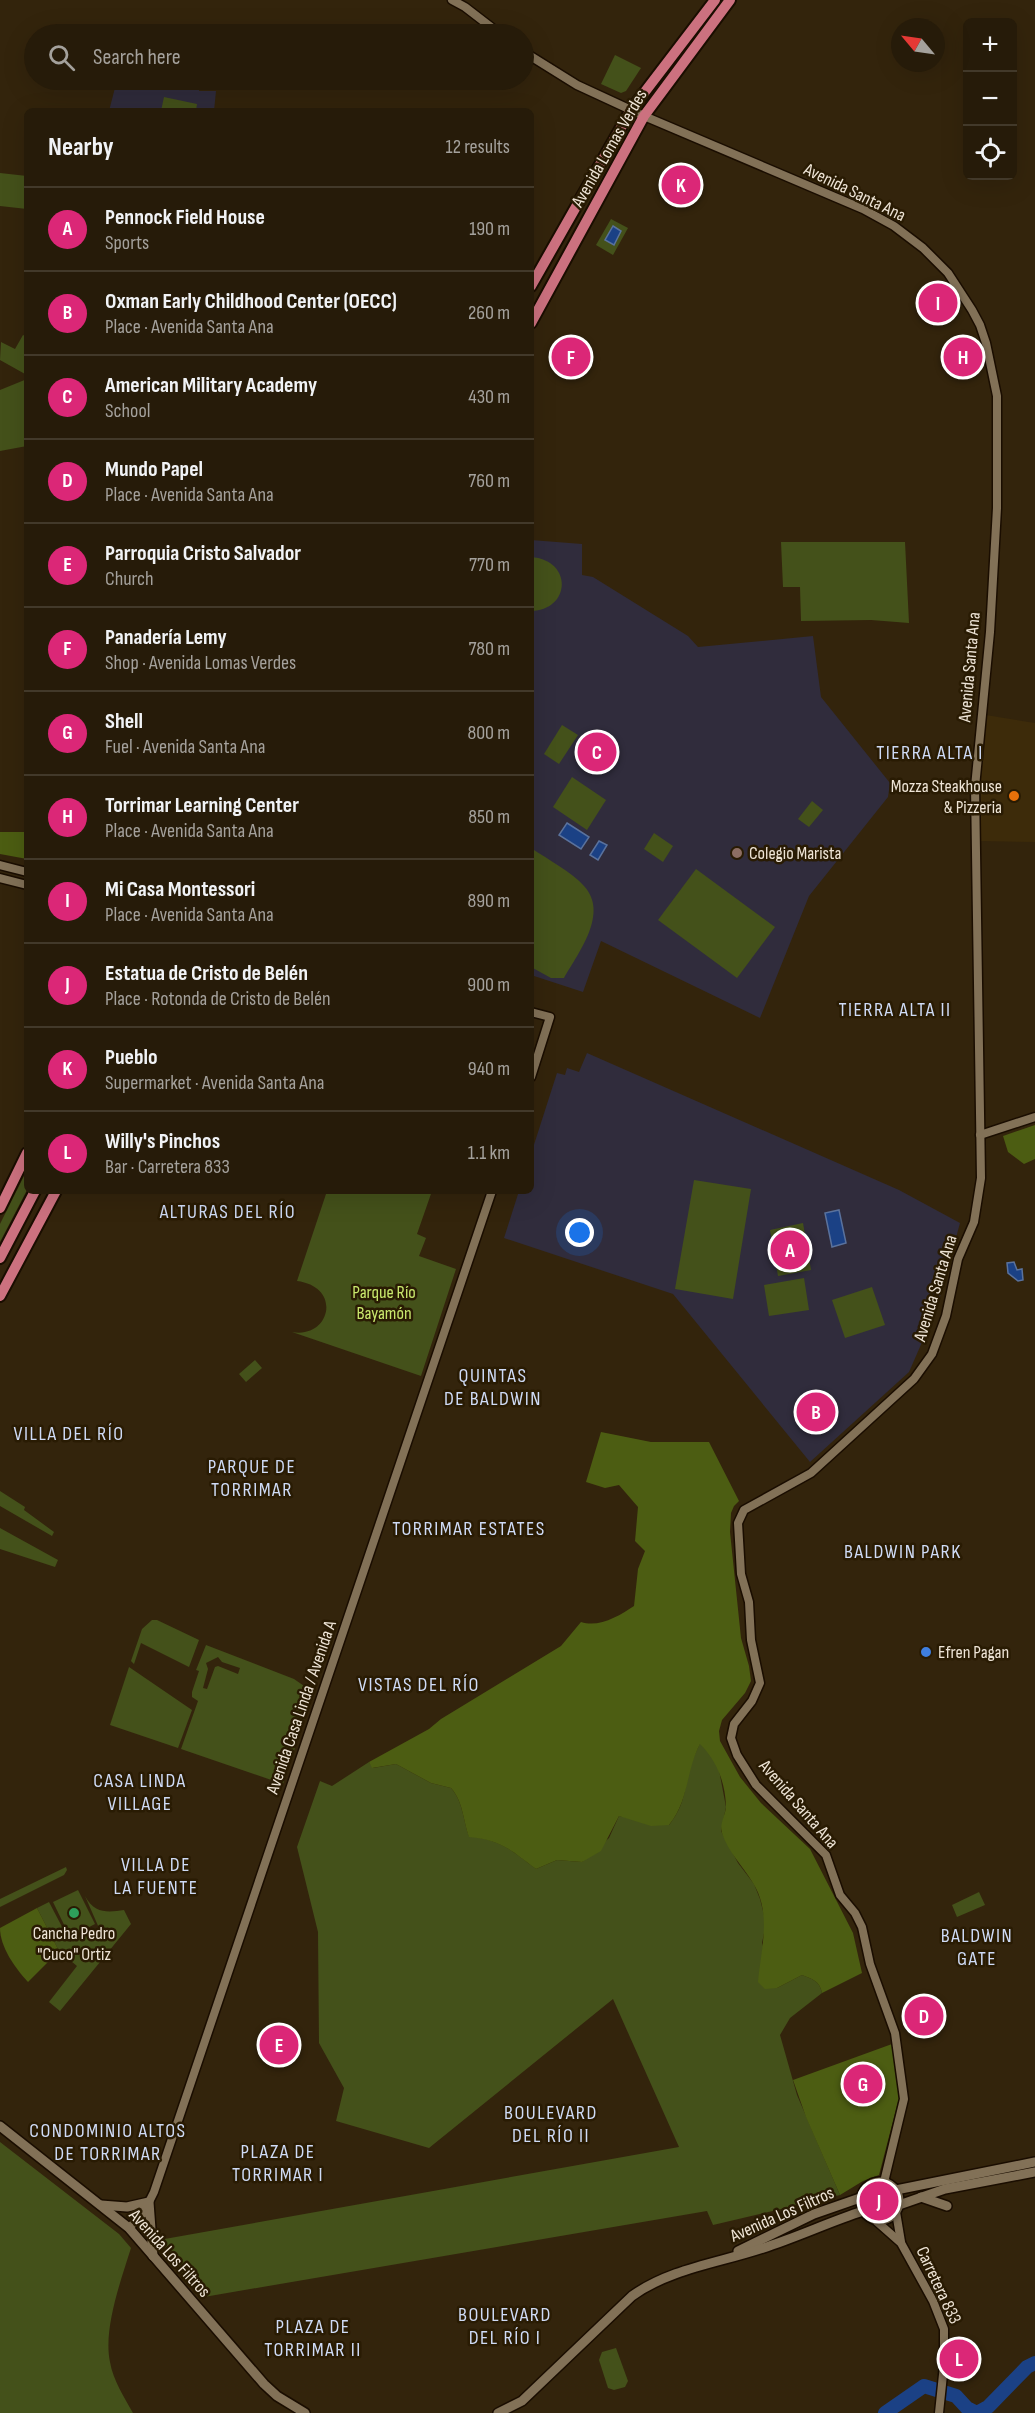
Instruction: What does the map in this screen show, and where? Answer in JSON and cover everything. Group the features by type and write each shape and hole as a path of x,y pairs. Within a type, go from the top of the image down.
{"highway":[{"name":"Avenida Lomas Verdes","path":"534,281 631,110 715,0"},
{"name":"Avenida Lomas Verdes","path":"534,318 644,116 730,0"},
{"path":"0,1208 24,1160"},
{"path":"0,1258 33,1194"},
{"path":"0,1296 54,1194"}],"main road":[{"name":"Avenida Los Filtros","path":"0,2127 129,2228 264,2384 277,2396 305,2413"},
{"path":"1035,2162 896,2190 884,2182 869,2184 860,2198 863,2211 875,2220 886,2219 897,2209 921,2196 957,2186 1035,2172"},
{"path":"896,2190 897,2209"},
{"path":"921,2196 947,2206"},
{"name":"Avenida Los Filtros","path":"717,2262 814,2214 860,2198"},
{"path":"100,2205 127,2207 149,2202 153,2256"},
{"name":"Avenida Los Filtros","path":"498,2413 522,2401 644,2287 668,2277 771,2246 863,2211"}],"street":[{"path":"452,0 487,24"},
{"name":"Avenida Santa Ana","path":"534,58 577,85 863,209 894,226 923,248 948,273 972,310 986,343 997,396 996,508 990,632 975,787 981,1178 974,1222 958,1258 947,1313 932,1354 915,1379 812,1473 744,1510 738,1522 741,1574 749,1602 751,1640 760,1683 752,1701 734,1724 731,1738 737,1755 756,1785 826,1855 840,1895 855,1913 862,1927 870,1964 895,2033 904,2099 884,2182"},
{"path":"0,865 24,871"},
{"path":"0,878 24,884"},
{"path":"534,1013 550,1017 534,1068"},
{"path":"980,1136 1035,1117"},
{"name":"Avenida Casa Linda / Avenida A","path":"129,2228 143,2214 149,2202 189,2092 491,1194"},
{"name":"Carretera 833","path":"897,2209 901,2243"},
{"name":"Carretera 833","path":"875,2220 901,2243 933,2301 944,2329 944,2365 939,2413"}],"shaded area":[{"path":"114,90 216,91 214,108 110,108"},
{"path":"534,540 582,544 582,575 593,577 688,636 698,647 813,636 821,697 890,783 888,797 809,896 760,1018 601,941 583,992 534,976"},
{"path":"986,715 1035,723 1035,842 981,841 980,777"},
{"path":"587,1053 899,1190 960,1223 937,1308 909,1372 810,1462 673,1294 504,1238 518,1194 534,1194 534,1145 557,1073 565,1075 567,1068 579,1072"}],"green space":[{"path":"615,55 641,68 626,91 621,93 601,84"},
{"path":"164,97 197,104 196,108 162,108"},
{"path":"0,173 24,176 24,209 0,206"},
{"path":"611,219 628,228 613,255 596,245"},
{"path":"24,336 24,373 0,360 1,342 15,349"},
{"path":"24,380 24,447 0,451 0,390"},
{"path":"781,542 905,542 909,623 871,620 801,621 800,587 783,587"},
{"path":"534,558 545,560 554,567 560,575 562,585 560,594 554,603 544,609 534,611"},
{"path":"562,725 578,735 559,764 544,754"},
{"path":"572,777 606,800 587,830 553,807"},
{"path":"812,801 823,810 809,827 798,819"},
{"path":"0,832 24,832 24,858 0,854"},
{"path":"654,833 673,846 663,862 644,849"},
{"path":"534,850 584,886 591,897 594,908 593,920 584,945 564,978 551,978 534,969"},
{"path":"696,869 775,927 737,978 658,920"},
{"path":"1035,1125 1035,1159 1024,1164 1008,1152 1003,1136"},
{"path":"24,1176 25,1194 0,1242 0,1224"},
{"path":"694,1180 751,1189 733,1299 675,1289"},
{"name":"Parque Río Bayamón","path":"326,1194 431,1194 417,1234 426,1238 419,1256 456,1269 421,1376 292,1332 305,1332 315,1328 322,1321 326,1311 326,1302 321,1292 312,1285 297,1281"},
{"path":"803,1223 811,1270 778,1276 770,1230"},
{"path":"804,1278 809,1310 769,1316 764,1285"},
{"path":"872,1287 885,1325 845,1338 832,1300"},
{"path":"255,1360 262,1368 246,1382 239,1374"},
{"path":"601,1432 651,1442 709,1442 739,1501 731,1513 730,1532 741,1638 751,1681 745,1693 722,1720 719,1731 720,1741 740,1777 761,1803 810,1849 853,1933 862,1973 822,1993 817,1983 802,1975 777,1988 765,1989 758,1982 764,1931 762,1906 753,1883 732,1853 722,1833 721,1826 726,1806 722,1780 711,1757 700,1744 695,1754 684,1796 676,1816 669,1825 651,1826 619,1816 601,1851 582,1862 557,1860 536,1869 498,1843 469,1837 460,1805 451,1788 431,1783 396,1764 372,1768 369,1762 429,1729 441,1719 561,1646 581,1622 602,1622 634,1606 638,1569 645,1551 635,1541 638,1507 619,1485 605,1488 586,1482"},
{"path":"0,1491 25,1507 24,1510 54,1532 52,1536 0,1506"},
{"path":"0,1528 58,1560 55,1567 0,1549"},
{"path":"152,1620 157,1620 199,1640 189,1667 141,1643 134,1664 131,1661 142,1629"},
{"path":"206,1645 294,1679 307,1688 310,1702 283,1784 181,1749 198,1701 192,1697 199,1671 196,1670","holes":["218,1657 222,1662 240,1668 238,1674 218,1666 215,1667 207,1689 203,1688 208,1669 206,1663"]},
{"path":"129,1667 192,1710 178,1748 110,1725"},
{"path":"700,1743 712,1756 719,1770 726,1807 721,1831 738,1863 754,1884 760,1899 766,1923 762,1943 777,1988 802,1975 815,1981 821,1989 822,1993 790,2018 780,2035 797,2095 840,2195 713,2225 707,2211 204,2297 175,2264 159,2240 679,2147 613,1999 429,2148 336,2121 344,2088 319,2043 318,1932 297,1847 320,1781 332,1786 369,1762 373,1768 396,1764 431,1783 451,1788 460,1805 469,1836 498,1843 536,1869 557,1860 582,1862 609,1838 619,1816 669,1825 681,1805 690,1768"},
{"path":"66,1867 64,1875 0,1907 0,1899"},
{"name":"Cancha Pedro \"Cuco\" Ortiz","path":"78,1890 95,1924 70,1937 53,1902"},
{"path":"979,1892 985,1905 957,1917 952,1905"},
{"path":"85,1896 93,1906 103,1911 124,1910 131,1924 60,2011 49,2002 77,1966 59,1951 37,1908 49,1902 70,1942 99,1928"},
{"path":"37,1908 59,1951 28,1982 9,1957 0,1928"},
{"path":"892,2044 899,2098 879,2175 863,2181 840,2195 806,2117 793,2080"},
{"path":"0,2142 119,2234 131,2248 114,2305 108,2349 119,2388 133,2413 0,2413"},
{"path":"616,2348 628,2381 625,2387 614,2390 608,2388 599,2360 602,2352"}],"water":[{"path":"613,226 621,231 614,245 605,240"},
{"path":"567,823 589,837 581,849 559,835"},
{"path":"599,841 607,845 598,860 590,855"},
{"path":"839,1210 846,1243 832,1247 825,1213"},
{"path":"1014,1262 1017,1270 1022,1269 1023,1280 1018,1281 1008,1273 1007,1263"}],"waterway":[{"path":"885,2413 924,2386 956,2396 967,2408 977,2413 988,2407 1027,2367 1035,2363"}],"place":[{"name":"Pueblo","path":"681,185"},
{"name":"Mi Casa Montessori","path":"938,303"},
{"name":"Panadería Lemy","path":"571,357"},
{"name":"Torrimar Learning Center","path":"963,357"},
{"name":"American Military Academy","path":"597,752"},
{"name":"Mozza Steakhouse & Pizzeria","path":"1014,796"},
{"name":"Colegio Marista","path":"737,853"},
{"name":"Pennock Field House","path":"790,1250"},
{"name":"Oxman Early Childhood Center (OECC)","path":"816,1412"},
{"name":"Efren Pagan","path":"926,1652"},
{"name":"Cancha Pedro \"Cuco\" Ortiz","path":"74,1913"},
{"name":"Mundo Papel","path":"924,2016"},
{"name":"Parroquia Cristo Salvador","path":"279,2045"},
{"name":"Shell","path":"863,2084"},
{"name":"Estatua de Cristo de Belén","path":"879,2201"},
{"name":"Willy's Pinchos","path":"959,2359"}],"district":[{"name":"TIERRA ALTA I","path":"930,752"},
{"name":"TIERRA ALTA II","path":"895,1009"},
{"name":"ALTURAS DEL RÍO","path":"228,1211"},
{"name":"QUINTAS DE BALDWIN","path":"493,1386"},
{"name":"VILLA DEL RÍO","path":"69,1433"},
{"name":"PARQUE DE TORRIMAR","path":"252,1478"},
{"name":"TORRIMAR ESTATES","path":"469,1528"},
{"name":"BALDWIN PARK","path":"903,1551"},
{"name":"VISTAS DEL RÍO","path":"419,1684"},
{"name":"CASA LINDA VILLAGE","path":"140,1792"},
{"name":"VILLA DE LA FUENTE","path":"156,1876"},
{"name":"BALDWIN GATE","path":"977,1946"},
{"name":"BOULEVARD DEL RÍO II","path":"551,2124"},
{"name":"CONDOMINIO ALTOS DE TORRIMAR","path":"108,2142"},
{"name":"PLAZA DE TORRIMAR I","path":"278,2162"},
{"name":"BOULEVARD DEL RÍO I","path":"505,2326"},
{"name":"PLAZA DE TORRIMAR II","path":"313,2338"}]}
